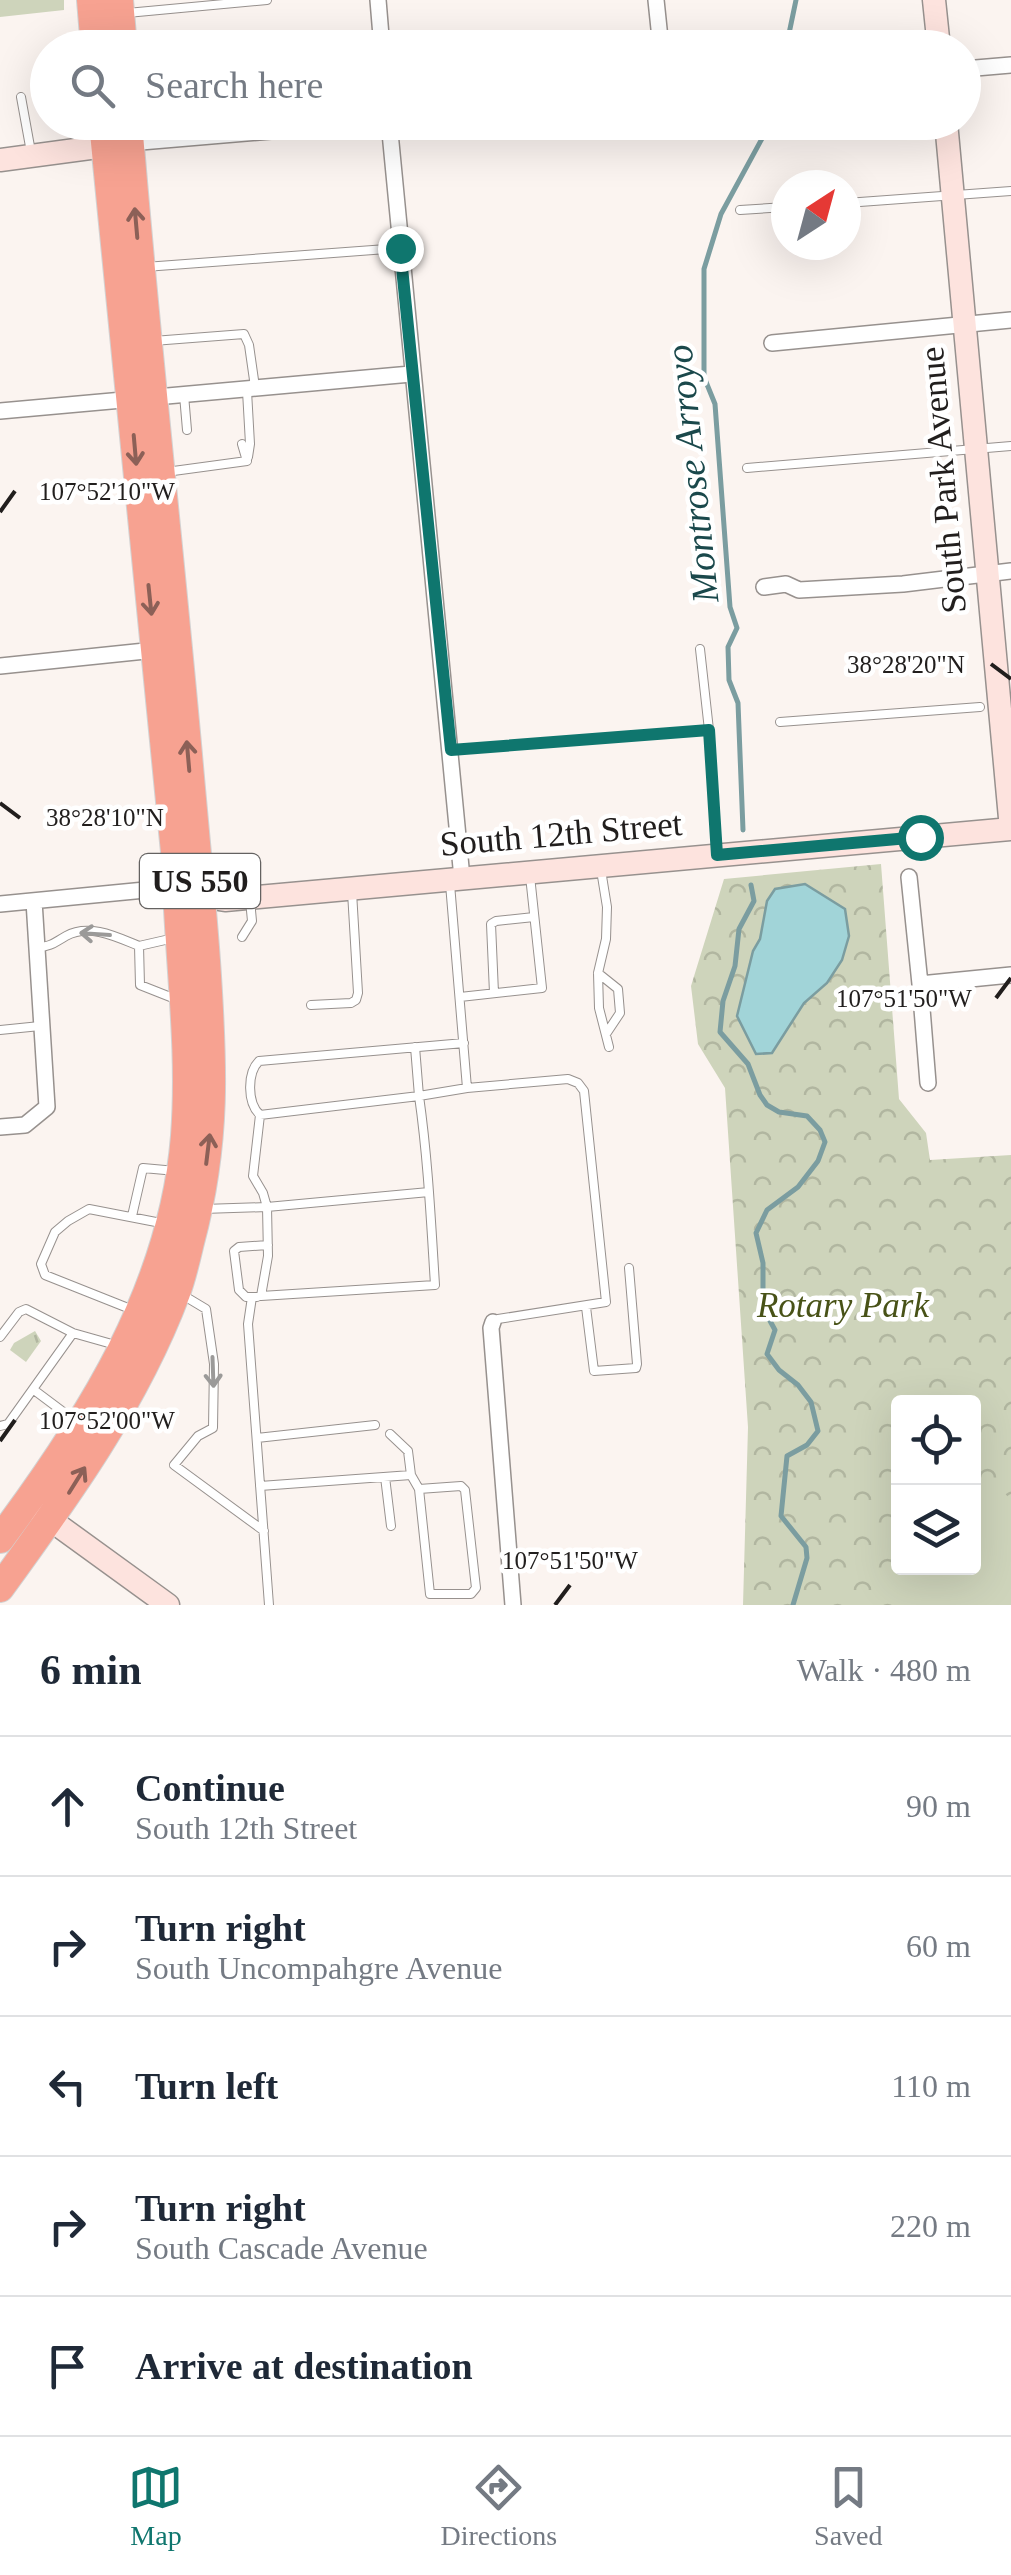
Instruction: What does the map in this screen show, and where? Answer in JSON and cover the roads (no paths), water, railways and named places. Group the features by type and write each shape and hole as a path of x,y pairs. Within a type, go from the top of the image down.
{"highway":[{"path":"90,0 93,30"},
{"name":"US 550","path":"0,1588 50,1520 139,1376 177,1292 199,1209 212,1120 213,1056 155,650 142,397 118,140"},
{"name":"US 550","path":"0,1539 81,1426 123,1348 140,1313 170,1225 181,1171 187,1035 179,937 189,895 162,473 142,397 148,341 128,268"}],"street":[{"path":"378,0 380,30"},
{"path":"656,0 658,30"},
{"path":"934,0 937,30"},
{"path":"981,68 1011,65"},
{"path":"0,160 90,140"},
{"path":"390,140 451,750 456,879"},
{"name":"South Park Avenue","path":"947,140 996,704 1011,830"},
{"path":"772,343 1011,320"},
{"path":"0,411 411,374"},
{"path":"764,586 786,584 798,590 903,584 1011,571"},
{"path":"0,666 155,650"},
{"name":"South 12th Street","path":"189,895 218,900 250,898 1011,830"},
{"path":"910,877 928,1084"},
{"path":"0,904 144,890 189,895"},
{"path":"0,1127 24,1126 47,1106 34,901"},
{"path":"920,984 1011,974"},
{"path":"493,1322 513,1605"},
{"path":"27,1503 168,1605"}],"lane":[{"path":"120,7 267,0"},
{"path":"21,97 31,155"},
{"path":"861,202 1011,191"},
{"path":"740,210 771,208"},
{"path":"128,268 400,248"},
{"path":"148,341 244,334 249,345 251,390 247,461"},
{"path":"184,394 187,430"},
{"path":"242,444 247,461"},
{"path":"747,468 1011,446"},
{"path":"162,473 247,461"},
{"path":"700,649 717,855"},
{"path":"780,722 996,704"},
{"path":"451,750 709,730"},
{"path":"600,866 607,907 606,939 598,973 599,1008 609,1047"},
{"path":"460,997 542,988 530,872"},
{"path":"456,879 468,1088"},
{"path":"311,1006 356,1000 352,888"},
{"path":"242,937 252,920 250,898"},
{"path":"494,993 490,924 534,917"},
{"path":"36,948 53,946 70,933 104,932 139,946 179,937"},
{"path":"139,946 140,985 183,1002"},
{"path":"598,973 618,990 620,1013 606,1034"},
{"path":"0,1030 42,1026"},
{"path":"260,1115 251,1100 252,1070 259,1061 464,1043"},
{"path":"268,1245 234,1250 242,1295 435,1286 415,1048"},
{"path":"260,1115 468,1088 568,1079 578,1083 584,1091 607,1298 603,1304 493,1322"},
{"path":"260,1115 253,1176 267,1207 268,1245 248,1324 269,1605"},
{"path":"132,1216 143,1168 181,1171"},
{"path":"199,1209 267,1207 429,1192"},
{"path":"140,1313 45,1275 41,1264 55,1232 89,1210 170,1225"},
{"path":"586,1307 594,1371 636,1368 629,1268"},
{"path":"177,1292 206,1309 214,1364 213,1428 198,1436 174,1465 264,1531"},
{"path":"0,1337 19,1312 26,1309 73,1333 123,1348"},
{"path":"0,1426 8,1424 73,1333"},
{"path":"34,1390 81,1426"},
{"path":"257,1438 375,1425"},
{"path":"390,1434 408,1451 418,1489 429,1592 436,1600 471,1594 476,1588 465,1490 461,1486 418,1489"},
{"path":"260,1486 412,1475"},
{"path":"385,1477 391,1526"}],"water":[{"path":"805,884 845,909 849,936 842,960 827,983 804,1003 772,1053 756,1054 737,1016 767,901 775,889"}],"waterway":[{"name":"Montrose Arroyo","path":"790,30 796,0"},
{"name":"Montrose Arroyo","path":"743,830 738,703 729,680 728,647 737,628 730,607 715,404 704,377 704,269 721,214 761,140"},
{"name":"Montrose Arroyo","path":"751,885 754,901 739,929 720,1032 748,1064 767,1105 779,1112 807,1116 825,1142 818,1161 798,1187 767,1210 756,1233 763,1263 763,1308 775,1330 767,1354 811,1402 818,1431 807,1445 787,1456 781,1516 806,1547 807,1558 793,1605"}],"park label":[{"name":"Rotary Park","path":"843,1305"}]}
